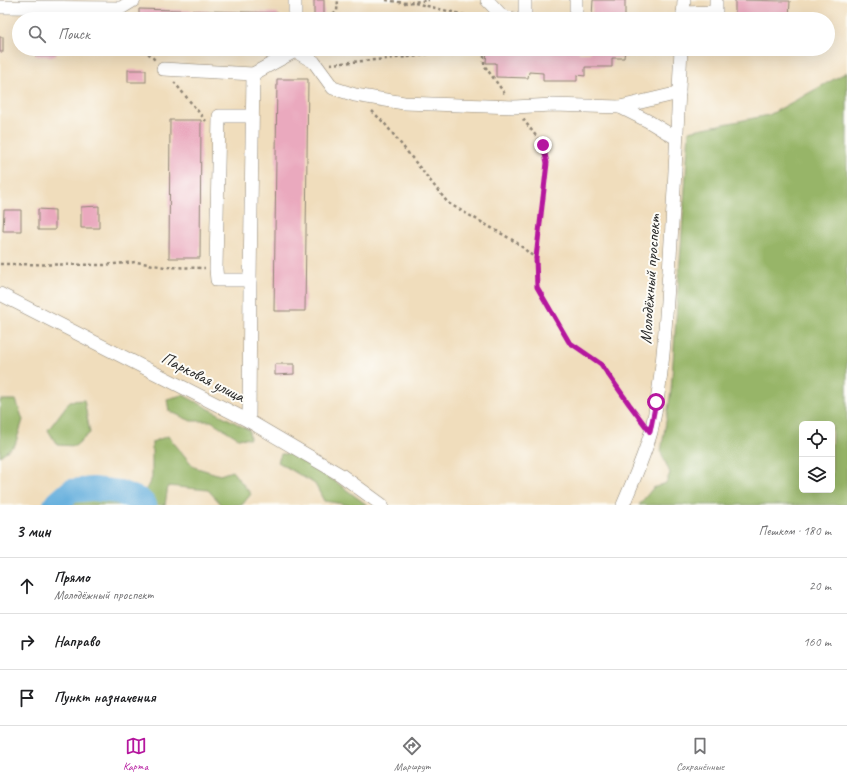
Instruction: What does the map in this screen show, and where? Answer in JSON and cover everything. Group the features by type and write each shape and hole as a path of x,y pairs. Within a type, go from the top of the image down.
{"street":[{"path":"0,7 48,4 104,9 121,8 134,0"},
{"path":"295,0 295,12"},
{"path":"488,0 499,12"},
{"path":"525,0 525,12"},
{"path":"576,0 576,12"},
{"path":"683,12 684,0"},
{"path":"716,0 716,12"},
{"path":"163,69 253,74 284,56"},
{"path":"304,56 314,62 333,88 355,95 404,102 514,107 553,105 620,107 679,93"},
{"name":"Молодёжный проспект","path":"623,505 636,474 650,432 656,402 664,343 681,56"},
{"path":"249,421 253,355 250,280 253,74"},
{"path":"620,107 648,121 676,138"},
{"path":"250,280 217,280 216,269 219,116 252,116"},
{"name":"Парковая улица","path":"0,294 249,421 341,475 382,505"}],"path":[{"path":"336,12 338,0"},
{"path":"386,0 404,3 415,3 429,0"},
{"path":"415,3 452,12"},
{"path":"318,68 334,63 419,56"},
{"path":"484,56 484,65 543,145 547,163 536,258 537,287 569,342 601,364 650,432"},
{"path":"163,69 219,138"},
{"path":"355,95 385,124 448,203 516,242 536,258"},
{"path":"0,264 104,265 136,262 165,267 216,269"}],"green space":[{"path":"847,72 847,505 639,505 653,488 666,483 670,473 661,452 671,391 689,131 769,115"},
{"path":"183,395 249,430 250,439 238,438 211,421 191,421 169,411 167,399"},
{"path":"0,400 16,400 23,420 15,445 0,456"},
{"path":"84,400 90,433 75,446 57,445 48,430 70,401"},
{"path":"168,436 194,467 220,475 232,471 251,494 242,505 222,505 208,490 168,486 165,505 157,505 143,495 152,478 152,442"},
{"path":"281,454 290,454 336,482 367,505 349,505 324,501 315,484 278,462"},
{"path":"79,500 123,501 129,505 69,505"}],"building":[{"path":"314,0 324,0 324,12 314,12"},
{"path":"593,0 625,0 625,12 592,12"},
{"path":"735,0 790,1 789,12 735,12"},
{"path":"139,9 243,12 139,12"},
{"path":"0,37 3,37 3,52 0,52"},
{"path":"486,56 624,56 624,58 612,58 612,67 585,67 585,76 577,75 577,81 543,81 543,73 529,72 528,78 496,77 496,63 486,63"},
{"path":"128,70 146,70 146,82 128,82"},
{"path":"277,79 308,79 305,311 274,311"},
{"path":"170,120 201,120 200,258 169,258"},
{"path":"99,206 99,228 81,228 81,207"},
{"path":"38,209 55,210 55,230 38,230"},
{"path":"4,210 21,210 21,231 3,231"},
{"path":"275,364 294,364 294,374 275,375"}],"waterway":[{"path":"55,505 71,491 93,489 119,492 140,500 145,505"}],"route":[{"path":"543,145 547,163 536,258 537,287 569,342 601,364 650,432 656,402"}]}
